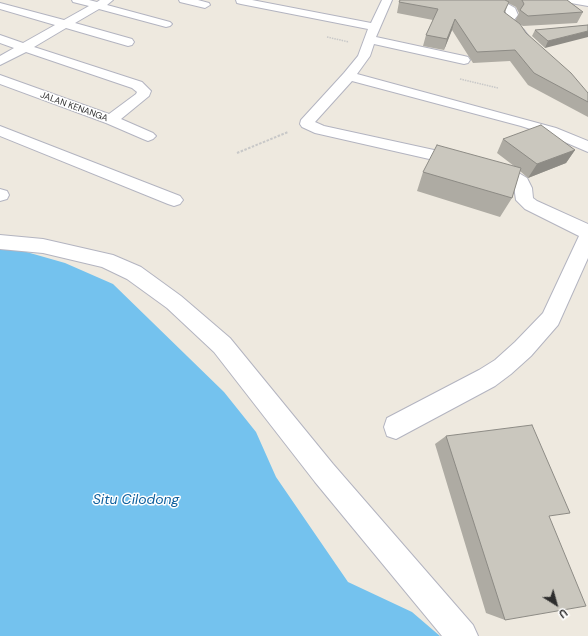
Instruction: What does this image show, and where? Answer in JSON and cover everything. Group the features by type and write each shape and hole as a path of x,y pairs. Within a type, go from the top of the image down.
{"street":[{"path":"76,0 166,24"},
{"path":"0,61 108,0"},
{"path":"184,0 205,5"},
{"path":"385,0 364,56 349,76 308,120 307,124 320,130 455,159 511,176 521,182 524,188 525,200 531,206 588,232"},
{"path":"493,0 511,10 512,15 507,22 520,32 532,45"},
{"path":"569,0 588,3"},
{"path":"241,1 372,33 464,60"},
{"path":"0,6 128,42"},
{"path":"520,32 534,31"},
{"path":"0,39 137,85 144,91 142,96 111,120"},
{"path":"349,76 526,123 551,131 588,147"},
{"name":"JALAN KENANGA","path":"0,79 111,120 148,136"},
{"path":"0,131 174,200"},
{"path":"396,427 487,378 503,367 523,349 551,319 588,237"},
{"path":"0,242 44,246 106,260 134,273 174,302 222,345 324,473 462,636"}],"path":[{"path":"237,153 307,124"}],"water":[{"name":"Situ Cilodong","path":"0,247 9,247 65,263 113,284 224,392 256,432 276,477 348,582 412,612 440,636 0,636"}],"building":[{"path":"400,0 505,0 509,2 504,12 520,24 526,33 571,73 588,93 588,102 534,73 515,50 477,52 455,19 447,39 426,35 438,9 399,2"},
{"path":"522,0 567,0 583,12 528,16 520,10 524,4"},
{"path":"588,25 588,31 548,41 535,30"},
{"path":"541,125 575,150 537,164 503,139"},
{"path":"437,145 521,168 512,198 423,172"},
{"path":"532,425 570,513 549,516 586,606 505,620 446,436"}]}
